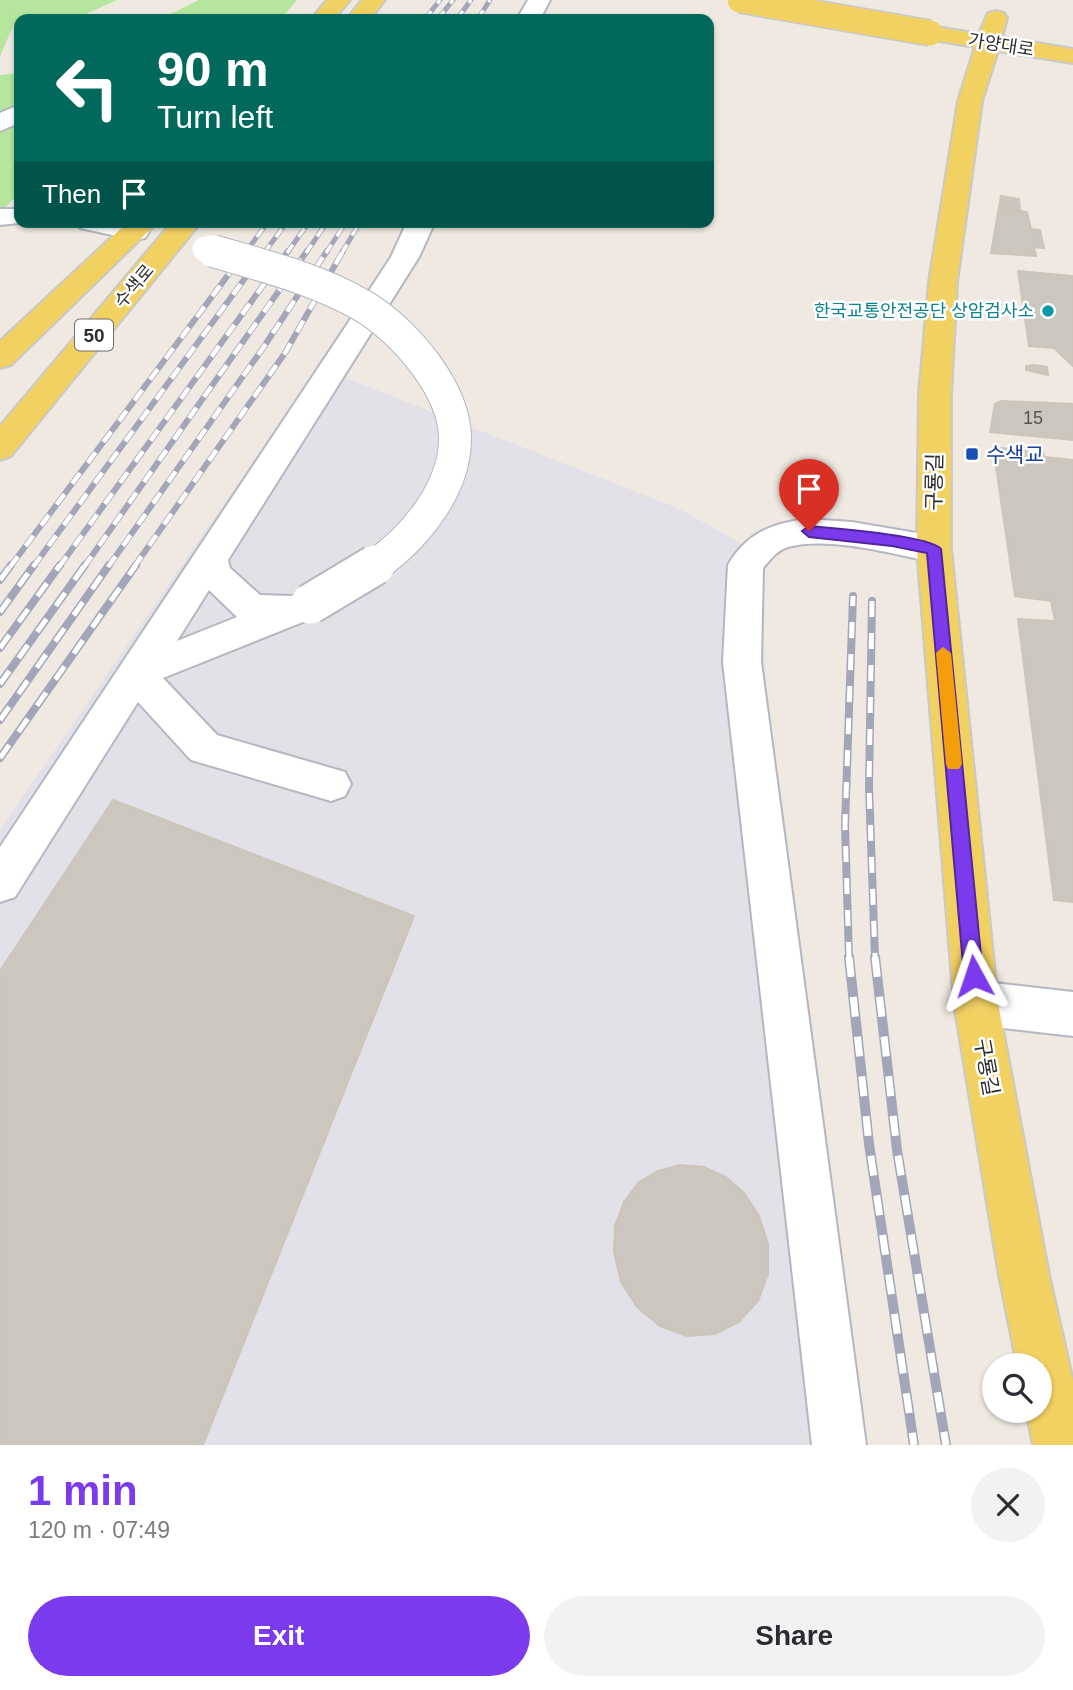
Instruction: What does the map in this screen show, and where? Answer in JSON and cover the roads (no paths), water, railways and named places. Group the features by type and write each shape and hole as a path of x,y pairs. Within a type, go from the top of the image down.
{"main road":[{"path":"327,14 339,0"},
{"path":"362,14 374,0"},
{"name":"가양대로","path":"740,0 930,33 993,24 1073,56"},
{"name":"구룡길","path":"993,24 970,101 943,282 935,394 934,549 976,1003 1024,1275 1060,1445"},
{"name":"수색로","path":"1,357 139,228"},
{"name":"수색로","path":"0,448 182,228"}],"street":[{"path":"0,883 405,257 418,228"},
{"path":"135,673 302,607 393,552 416,528 442,488 456,442 446,398 421,354 366,307 265,266 205,249"},
{"path":"839,1445 742,662 746,565 771,539 809,531 892,540 934,549"},
{"path":"211,560 214,574 252,609 302,607"},
{"path":"135,673 205,748 331,784"},
{"path":"976,1003 1073,1014"}],"railway":[{"path":"429,14 440,0"},
{"path":"442,14 453,0"},
{"path":"461,14 471,0"},
{"path":"481,14 490,0"},
{"path":"245,253 264,228"},
{"path":"264,253 283,228"},
{"path":"287,253 305,228"},
{"path":"306,253 323,228"},
{"path":"326,253 342,228"},
{"path":"342,253 357,228"},
{"path":"10,567 246,251"},
{"path":"33,567 265,251"},
{"path":"59,567 288,251"},
{"path":"84,567 307,251"},
{"path":"108,567 263,348 327,251"},
{"path":"134,567 285,353 343,251"},
{"path":"0,580 11,565"},
{"path":"0,612 34,565"},
{"path":"0,648 60,565"},
{"path":"0,684 85,565"},
{"path":"0,720 109,565"},
{"path":"0,758 136,565"},
{"path":"849,958 845,825 853,596"},
{"path":"872,601 869,786 875,958"},
{"path":"849,957 869,1144 914,1445"},
{"path":"875,957 897,1150 946,1445"}],"place":[{"name":"한국교통안전공단 상암검사소","path":"1048,311"},
{"name":"수색교","path":"972,454"}]}
